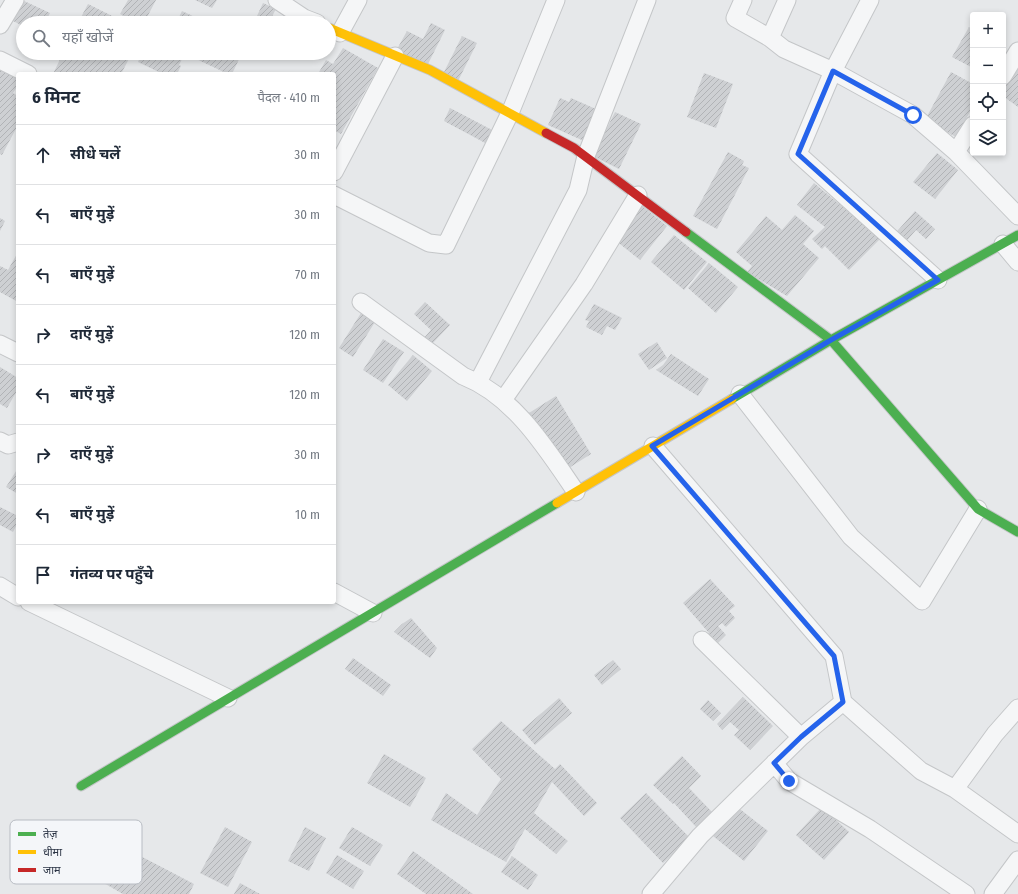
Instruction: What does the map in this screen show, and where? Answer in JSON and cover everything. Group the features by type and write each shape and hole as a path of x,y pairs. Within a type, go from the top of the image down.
{"street":[{"path":"0,25 15,0"},
{"path":"277,0 301,16"},
{"path":"336,29 358,0"},
{"path":"336,196 429,243 446,245 510,113 556,0"},
{"path":"478,382 578,190 586,156 647,0"},
{"path":"743,0 735,18 770,38 784,49 833,71 913,115 956,152 1018,216"},
{"path":"770,38 787,0"},
{"path":"870,0 833,71 798,154 938,280"},
{"path":"336,30 430,70 574,148 586,156 831,340 978,509 1018,532"},
{"path":"1006,71 1018,51"},
{"path":"336,168 395,56"},
{"path":"0,60 24,72"},
{"path":"956,152 970,130"},
{"path":"503,400 584,284 638,195"},
{"path":"80,786 831,340 1018,235"},
{"path":"1003,244 1018,262"},
{"path":"361,302 463,376 478,382 503,400 542,444 576,492"},
{"path":"0,344 16,352"},
{"path":"740,394 851,537 922,601 978,509"},
{"path":"0,441 8,445 16,443"},
{"path":"652,446 834,656 843,702 921,771 955,788 1018,834"},
{"path":"0,586 16,596"},
{"path":"336,593 373,612"},
{"path":"33,604 228,698"},
{"path":"702,640 801,737"},
{"path":"651,894 700,836 801,737 843,702"},
{"path":"955,788 995,734 1018,708"},
{"path":"774,763 789,781 870,829 966,894"},
{"path":"993,894 1018,860"}],"building":[{"path":"22,0 50,13 48,16 16,16 16,22 11,20"},
{"path":"128,0 156,0 148,16 124,16 120,14"},
{"path":"195,0 217,0 212,8"},
{"path":"263,3 276,9 272,16 257,16"},
{"path":"88,4 112,16 82,16"},
{"path":"182,11 193,16 180,16"},
{"path":"431,23 445,30 427,66 396,51 407,31 423,39"},
{"path":"969,27 970,28 970,66 952,57"},
{"path":"462,36 477,43 458,81 443,74"},
{"path":"343,48 378,68 341,134 336,131 336,72 319,72 326,60 333,64"},
{"path":"60,60 128,60 122,72 54,72"},
{"path":"139,60 182,60 178,72 159,72 138,62"},
{"path":"198,60 239,60 233,72 224,72"},
{"path":"0,69 16,78 16,88 13,93 16,95 16,129 2,155 0,154"},
{"path":"1018,69 1018,107 1006,98 1006,86"},
{"path":"951,72 970,82 970,111 956,137 925,120"},
{"path":"704,73 733,84 716,128 687,117"},
{"path":"560,98 569,102 571,98 598,110 584,141 548,125"},
{"path":"450,108 494,131 487,144 444,121"},
{"path":"615,112 641,124 619,169 593,156"},
{"path":"728,152 744,161 742,165 749,168 717,229 693,216"},
{"path":"937,153 958,170 935,199 913,182"},
{"path":"814,183 862,223 866,219 883,236 849,270 825,246 822,249 812,239 825,227 797,205"},
{"path":"642,206 667,226 640,260 615,240"},
{"path":"915,211 935,229 926,239 916,230 903,245 893,236"},
{"path":"795,215 814,231 803,244 819,258 787,296 747,272 752,266 736,252 766,216 782,230"},
{"path":"0,218 5,221 0,231"},
{"path":"674,235 707,262 684,290 651,262"},
{"path":"16,256 16,301 0,292 0,266 8,270"},
{"path":"709,263 738,287 716,313 688,288"},
{"path":"425,302 450,325 431,345 423,339 431,330 414,314"},
{"path":"594,304 622,318 615,330 607,326 602,335 586,327 589,321 585,320"},
{"path":"361,313 375,322 353,357 339,348"},
{"path":"383,339 404,352 383,383 363,370"},
{"path":"657,342 667,358 649,370 638,354"},
{"path":"671,354 709,379 698,396 656,370 663,365"},
{"path":"413,355 432,371 407,401 388,385"},
{"path":"0,367 16,377 16,392 7,408 0,404"},
{"path":"556,396 591,454 564,471 529,413"},
{"path":"16,471 16,493 6,487"},
{"path":"0,507 16,515 16,526 13,532 0,525"},
{"path":"710,579 735,606 729,611 735,618 726,627 722,623 718,626 726,635 715,646 706,636 709,633 683,603"},
{"path":"411,618 437,648 430,658 394,632"},
{"path":"353,658 391,685 383,696 345,669"},
{"path":"613,660 621,669 602,685 594,675"},
{"path":"743,697 773,726 750,750 734,735 739,730 730,722 722,730 717,724"},
{"path":"559,698 572,713 535,745 522,730"},
{"path":"708,700 721,713 713,721 700,709"},
{"path":"501,721 555,769 560,764 597,803 584,816 552,782 534,813 568,841 556,854 525,829 506,862 431,820 446,793 477,815 501,779 472,749"},
{"path":"384,754 426,778 410,807 367,783"},
{"path":"682,756 701,776 689,788 713,813 697,828 674,803 673,804 653,785"},
{"path":"646,793 690,838 663,863 620,818"},
{"path":"736,806 768,831 744,861 713,836"},
{"path":"822,807 849,832 824,860 796,835"},
{"path":"225,827 252,842 228,887 200,873"},
{"path":"305,827 326,838 309,871 288,861"},
{"path":"352,827 383,845 370,866 339,848"},
{"path":"413,851 473,894 426,894 397,874"},
{"path":"337,855 364,871 353,889 326,873"},
{"path":"512,856 538,875 528,890 501,872"},
{"path":"142,857 194,884 189,894 123,894 106,884 142,884"},
{"path":"240,883 260,894 234,894"}],"traffic: fast":[{"path":"686,232 831,340 978,509 1018,532"},
{"path":"732,399 831,340 1018,235"},
{"path":"81,786 557,503"}],"traffic: slow":[{"path":"336,31 430,70 546,133"},
{"path":"557,503 732,399"}],"traffic: jam":[{"path":"546,133 574,148 686,232"}],"route":[{"path":"789,781 774,763 801,737 843,702 834,656 652,446 831,340 938,280 798,154 833,71 913,115"}]}
